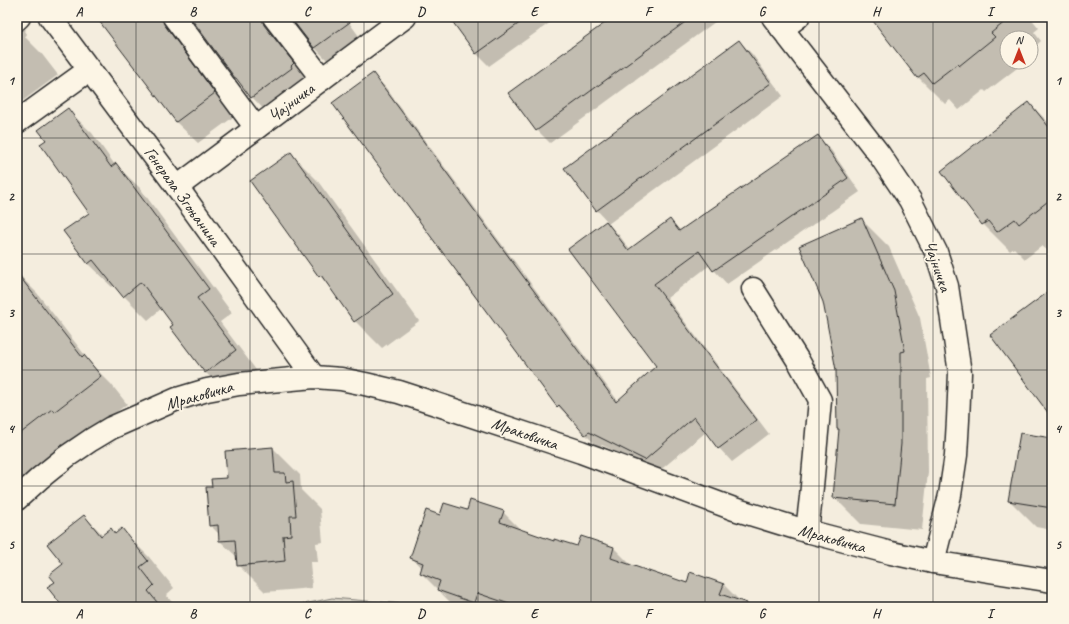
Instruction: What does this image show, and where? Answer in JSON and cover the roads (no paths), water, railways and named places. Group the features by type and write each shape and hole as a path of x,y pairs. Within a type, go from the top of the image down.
{"street":[{"name":"Генерала Згоњанина","path":"50,17 177,187 314,377"},
{"path":"174,17 256,128"},
{"path":"274,17 322,79"},
{"name":"Чајничка","path":"177,187 322,79 381,24 405,17"},
{"name":"Чајничка","path":"784,21 910,200 936,252 947,286 960,373 958,420 956,455 950,495 933,562"},
{"path":"17,122 89,70"},
{"path":"753,289 799,362 820,400 807,531"},
{"name":"Мраковичка","path":"17,499 55,466 91,440 111,428 177,399 207,390 239,384 314,377 341,379 400,392 581,452 764,519 891,553 933,562 1052,581"}]}
